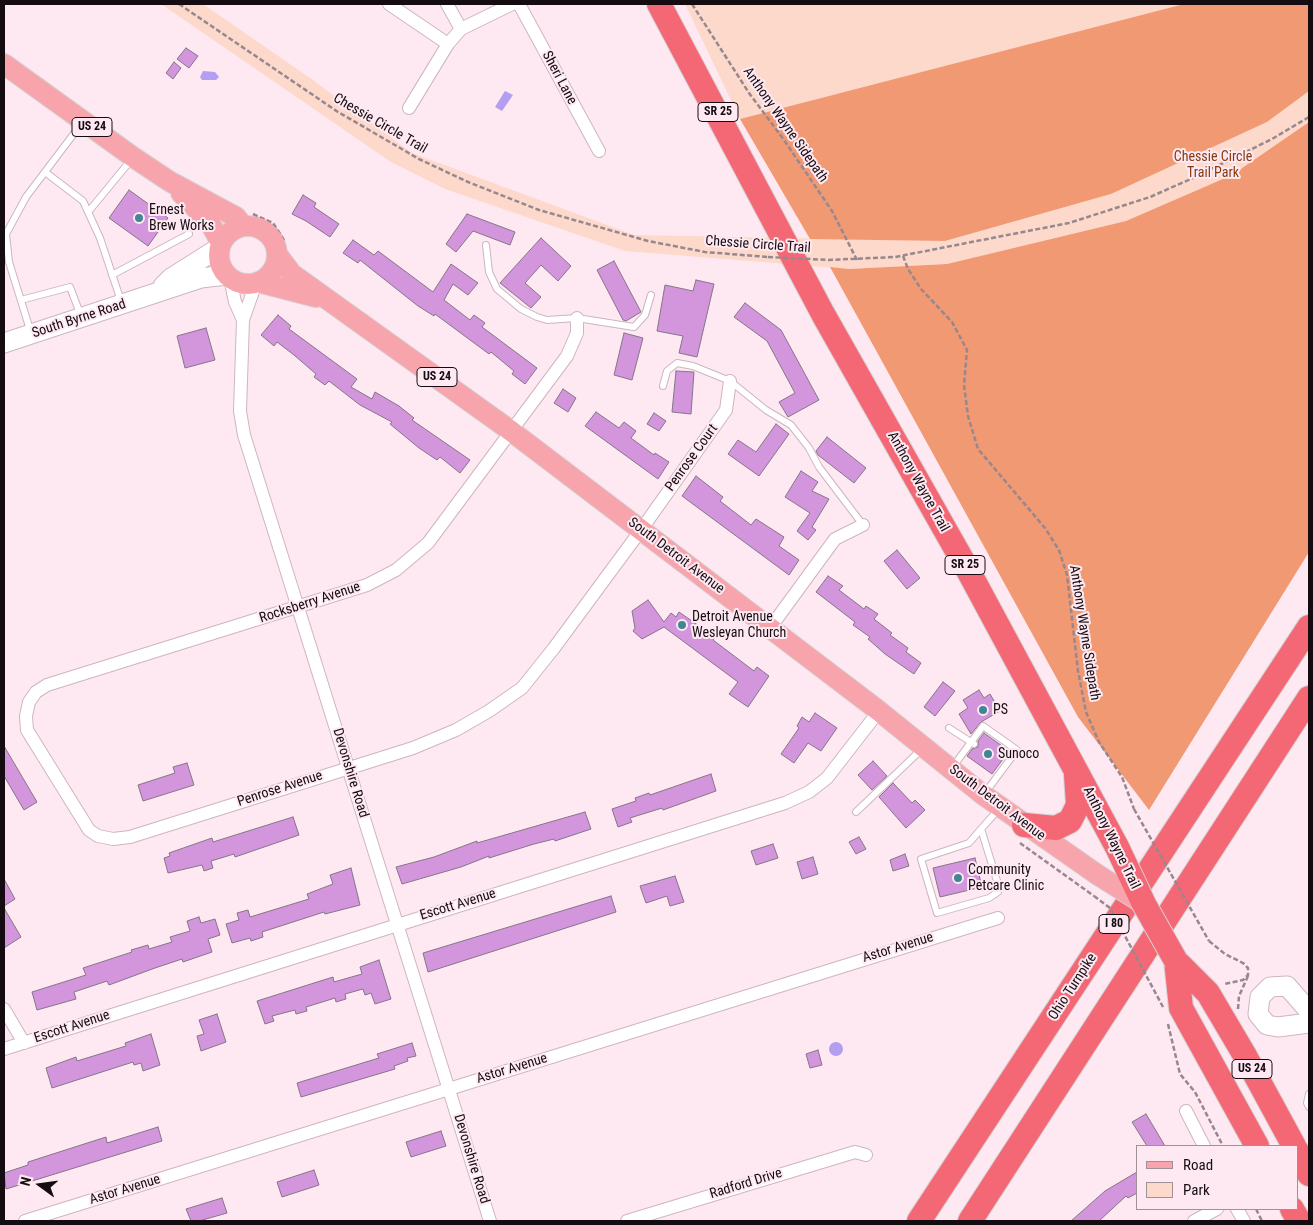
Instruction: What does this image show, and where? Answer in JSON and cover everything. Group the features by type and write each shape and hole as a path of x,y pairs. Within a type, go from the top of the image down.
{"highway":[{"name":"Anthony Wayne Trail","path":"659,4 823,314 969,572 1075,768 1117,847 1144,904 1176,961 1215,988 1244,1054 1293,1145"},
{"name":"Ohio Turnpike","path":"919,1221 1309,627"},
{"path":"970,1221 1309,698"},
{"path":"1022,833 1056,828 1070,821 1078,805 1075,768"},
{"name":"Anthony Wayne Trail","path":"1176,961 1169,1011 1256,1145"},
{"path":"1298,1153 1309,1174"},
{"path":"1293,1210 1299,1221"}],"main road":[{"name":"South Detroit Avenue","path":"4,64 169,181 236,217 245,219 270,236 282,250 292,274 511,431 879,711 1001,807 1022,833 1098,874 1144,904"},
{"name":"South Detroit Avenue","path":"169,181 210,223 220,245 219,262 228,277 239,283 257,283 327,300"},
{"path":"220,245 245,219"},
{"name":"South Byrne Road","path":"155,294 171,278 220,245"},
{"path":"257,283 272,271 282,250"},
{"name":"South Byrne Road","path":"4,343 202,278 228,277"},
{"path":"1309,1011 1287,986 1270,987 1260,997 1258,1014 1267,1025 1278,1027 1309,1023"}],"street":[{"path":"389,4 448,44"},
{"path":"447,4 461,29"},
{"path":"409,108 448,44 461,29 512,4"},
{"name":"Sheri Lane","path":"519,4 599,151"},
{"name":"Devonshire Road","path":"228,277 235,302 243,320"},
{"name":"Devonshire Road","path":"257,283 243,320 240,396 242,425 490,1221"},
{"name":"Rocksberry Avenue","path":"47,684 299,608 367,585 396,570 428,543 567,356 577,333 577,318"},
{"name":"Penrose Court","path":"641,530 726,410 730,381"},
{"path":"770,628 835,539 862,525"},
{"name":"Penrose Avenue","path":"47,684 36,692 29,702 26,716 28,730 89,830 98,836 113,839 130,837 413,748 456,730 488,712 522,688 641,530"},
{"name":"Escott Avenue","path":"4,1049 785,803 808,792 827,778 879,711"},
{"name":"Astor Avenue","path":"25,1221 998,918"},
{"path":"4,1009 24,1043"},
{"path":"1186,1111 1203,1145"},
{"name":"Radford Drive","path":"627,1221 855,1152 866,1155"},
{"path":"1194,1221 1215,1210"},
{"path":"1238,1210 1244,1221"}],"lane":[{"path":"32,334 9,262 6,234 26,197 84,121"},
{"path":"89,211 133,157"},
{"path":"45,172 78,196 89,211 122,305"},
{"path":"112,275 189,234"},
{"path":"486,244 492,281 497,289 521,309 547,320 577,318 634,327 645,315 651,295"},
{"path":"21,300 70,287 82,318"},
{"path":"663,386 667,370 672,364 677,363 693,366 730,381 766,410 791,425 809,448 819,468 862,525"},
{"path":"951,769 968,751 984,726 1017,750 1003,764 984,795"},
{"path":"949,728 973,743"},
{"path":"856,812 924,747"},
{"path":"981,829 998,884 998,892 989,898 937,913 921,859 969,843 981,829 1001,807"},
{"path":"1309,1094 1307,1103 1309,1107"}],"path":[{"name":"Chessie Circle Trail","path":"179,4 338,112 419,159 468,182 539,210 639,239 705,252 768,257 857,260 903,256 1069,223 1133,203 1225,164 1309,117"},
{"name":"Anthony Wayne Sidepath","path":"692,4 749,93 784,140 832,211 857,260"},
{"path":"245,219 273,223 282,250"},
{"name":"Anthony Wayne Sidepath","path":"903,256 908,269 917,282 952,322 967,350 964,385 968,416 978,449 1045,528 1059,550 1067,576 1078,671 1086,712 1099,742 1122,777 1134,809 1210,940 1225,954 1243,963 1248,968 1248,975 1243,980 1215,988"},
{"path":"1022,833 1110,908 1169,1011 1175,1047 1174,1056 1180,1074 1195,1092 1222,1145"}],"green space":[{"name":"Chessie Circle Trail Park","path":"161,4 203,4 310,78 412,153 634,235 945,241 1111,194 1267,122 1309,91 1309,122 1232,175 1126,221 947,264 849,269 625,251 445,189 391,162"},
{"path":"685,4 1184,4 740,119"}],"shaded area":[{"path":"1184,4 1309,4 1309,91 1267,122 1111,194 945,241 810,239 740,119"},
{"path":"203,71 215,72 219,77 216,80 202,80 200,77"},
{"path":"505,91 513,95 502,111 495,107"},
{"path":"1309,122 1309,552 1149,810 1078,717 830,267 849,269 947,264 1126,221 1232,175"},
{"path":"836,1042 841,1044 843,1049 841,1054 836,1056 831,1054 829,1049 831,1044"}],"building":[{"path":"186,48 198,56 189,68 177,59"},
{"path":"174,62 181,68 173,79 166,73"},
{"name":"Ernest Brew Works","path":"129,190 168,218 148,246 109,218"},
{"path":"303,195 316,203 314,207 339,224 330,237 292,214"},
{"path":"467,214 515,232 510,245 473,231 456,252 446,244"},
{"path":"541,238 571,266 558,281 541,265 525,283 541,297 531,308 500,283"},
{"path":"353,240 374,255 378,251 433,292 451,264 478,283 468,295 453,284 444,300 470,320 474,315 485,323 482,327 537,368 525,384 512,374 514,371 491,352 489,354 435,314 434,316 418,306 360,260 358,263 343,253"},
{"path":"614,261 641,312 626,321 623,320 597,270"},
{"path":"696,280 714,284 697,357 679,353 683,336 657,331 665,285 693,291"},
{"path":"745,303 781,330 819,400 788,417 779,402 795,393 767,341 734,317"},
{"path":"278,315 291,326 289,329 357,379 351,387 372,399 375,392 399,406 414,418 412,420 470,460 460,473 440,457 437,460 419,448 390,424 392,422 360,405 329,381 325,385 314,377 316,374 294,355 277,342 274,346 261,335"},
{"path":"206,328 215,360 185,368 177,336"},
{"path":"624,333 643,338 632,380 614,375"},
{"path":"676,371 694,372 691,414 672,412"},
{"path":"563,389 576,398 568,412 554,403"},
{"path":"596,412 619,428 624,422 636,431 631,438 654,455 655,453 669,462 658,479 585,426"},
{"path":"654,413 666,421 659,431 647,424"},
{"path":"776,424 789,434 759,476 728,454 738,440 756,452"},
{"path":"827,437 866,468 854,483 818,455 816,451"},
{"path":"801,471 818,482 812,491 829,499 812,527 816,530 808,540 797,531 810,513 785,497"},
{"path":"696,476 723,497 720,501 751,525 756,519 784,537 779,546 799,560 789,575 682,496"},
{"path":"897,550 920,578 907,589 884,561"},
{"path":"828,576 843,586 839,590 864,609 866,606 878,614 874,619 892,633 890,635 908,648 906,652 921,663 914,674 885,654 868,639 870,637 853,625 855,622 816,592"},
{"path":"648,600 664,622 671,613 676,617 679,612 715,637 713,640 754,671 757,667 769,676 748,707 729,694 738,682 664,627 642,639 633,631 635,628 632,611"},
{"path":"943,682 955,691 935,716 924,707"},
{"name":"PS","path":"979,690 984,698 990,694 1000,711 981,722 971,734 959,714 968,708 963,700"},
{"path":"815,713 837,728 821,751 808,743 794,763 781,754 799,728 797,726 802,717 809,722"},
{"name":"Sunoco","path":"984,733 1009,751 992,774 967,756 972,749 978,747 978,741"},
{"path":"4,746 37,802 24,810 4,776"},
{"path":"873,761 887,776 872,790 858,775"},
{"path":"187,763 194,785 143,801 138,785 175,773 173,767"},
{"path":"711,774 716,791 663,810 662,808 630,818 632,822 618,827 612,809 636,801 635,798 649,793 650,795"},
{"path":"893,783 912,803 915,800 925,810 906,828 879,797"},
{"path":"585,812 591,829 555,841 554,839 489,858 489,856 461,867 402,884 396,867 434,857 477,841 477,843"},
{"path":"293,817 299,835 235,857 234,854 211,861 213,868 204,871 202,865 168,873 164,858 170,856 169,853 212,838 213,842"},
{"path":"859,837 866,849 856,854 849,842"},
{"path":"773,844 778,858 756,865 751,851"},
{"path":"905,854 909,866 893,871 890,860"},
{"path":"813,857 818,874 802,879 797,862"},
{"name":"Community Petcare Clinic","path":"975,858 982,887 940,897 933,868"},
{"path":"351,868 360,905 325,914 324,912 262,932 263,937 251,941 250,938 232,943 226,924 239,920 237,913 248,910 250,917 309,899 307,894 333,884 330,875"},
{"path":"675,876 684,902 670,906 667,896 646,903 640,886"},
{"path":"4,879 15,899 4,906"},
{"path":"611,896 616,912 428,972 423,953"},
{"path":"4,908 21,937 4,948"},
{"path":"199,917 201,923 215,919 220,935 208,939 212,952 183,962 182,959 109,985 107,981 74,992 76,999 37,1010 32,992 86,975 83,968 132,952 131,950 148,945 149,949 172,942 170,937 190,931 187,921"},
{"path":"379,960 391,999 375,1004 371,993 365,995 363,989 345,994 346,999 336,1002 335,998 306,1007 307,1011 296,1014 295,1010 272,1016 274,1021 265,1024 257,1001 333,977 334,982 362,974 360,967"},
{"path":"217,1014 226,1042 201,1051 197,1036 204,1034 199,1020"},
{"path":"151,1034 160,1065 143,1071 141,1063 134,1065 133,1062 52,1088 46,1068 76,1057 77,1061 126,1046 125,1043"},
{"path":"412,1043 416,1056 407,1058 408,1061 394,1066 395,1069 301,1097 297,1083 379,1058 377,1054"},
{"path":"818,1050 822,1065 810,1068 806,1054"},
{"path":"1146,1114 1164,1145 1146,1145 1132,1122"},
{"path":"158,1127 162,1141 6,1189 4,1173 28,1165 28,1162 106,1137 107,1143"},
{"path":"441,1131 446,1146 411,1157 406,1142"},
{"path":"314,1170 319,1185 282,1197 277,1182"},
{"path":"1136,1173 1136,1194 1128,1198 1126,1196 1099,1221 1071,1221 1105,1191"},
{"path":"222,1198 227,1213 199,1221 191,1221 186,1209"}],"place":[{"name":"Ernest Brew Works","path":"139,218"},
{"name":"Detroit Avenue Wesleyan Church","path":"682,625"},
{"name":"PS","path":"983,710"},
{"name":"Sunoco","path":"988,754"},
{"name":"Community Petcare Clinic","path":"958,878"}]}
